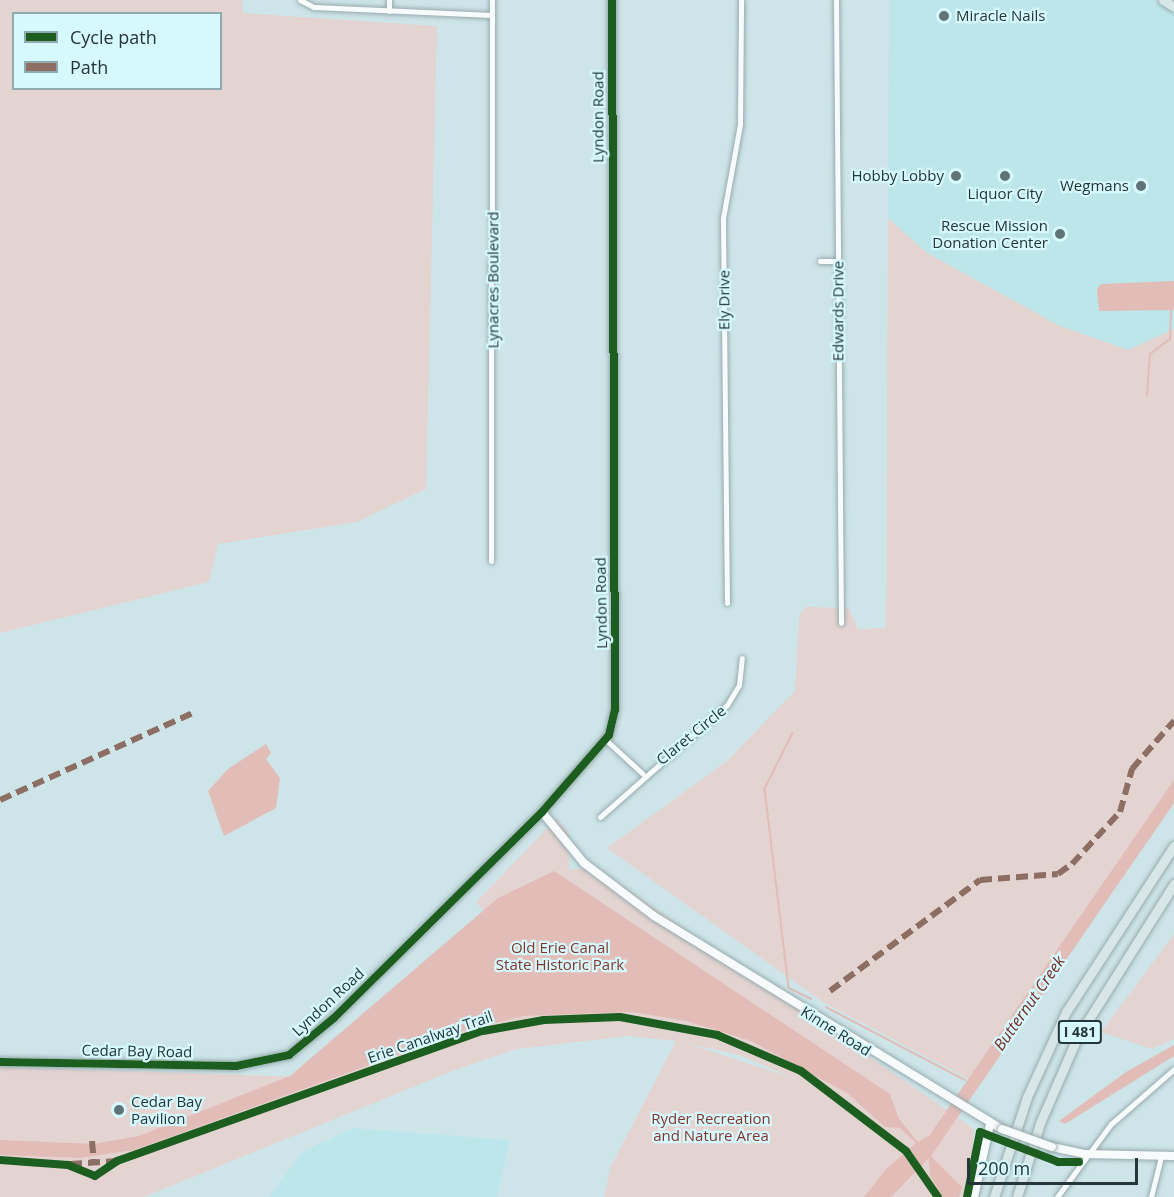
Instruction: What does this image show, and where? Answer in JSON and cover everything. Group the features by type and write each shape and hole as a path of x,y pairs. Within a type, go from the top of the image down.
{"highway":[{"path":"1163,0 1174,7"},
{"name":"I 481","path":"994,1197 1027,1096 1066,1012 1174,846"},
{"name":"I 481","path":"1017,1197 1040,1123 1077,1038 1174,884"}],"street":[{"path":"300,0 314,7 492,15"},
{"path":"389,0 389,11"},
{"name":"Lynacres Boulevard","path":"491,561 492,0"},
{"name":"Lyndon Road","path":"273,1061 306,1044 334,1018 542,812 606,740 615,710 612,0"},
{"name":"Ely Drive","path":"727,603 723,218 740,124 741,0"},
{"name":"Edwards Drive","path":"836,0 841,623"},
{"path":"820,261 838,261"},
{"name":"Claret Circle","path":"600,817 643,774 727,705 739,685 742,658"},
{"name":"Claret Circle","path":"606,740 643,774"},
{"name":"Kinne Road","path":"542,812 584,863 613,887 990,1124 1052,1147 1084,1154 1174,1156"},
{"name":"Cedar Bay Road","path":"0,1062 236,1066 273,1061"},
{"path":"1057,1197 1084,1154 1129,1106 1174,1069"},
{"path":"974,1197 990,1124"},
{"path":"1152,1197 1161,1157"}],"shaded area":[{"path":"889,0 1174,0 1174,329 1128,350 1060,326 927,253 888,218"},
{"path":"353,1128 510,1140 497,1197 269,1197 302,1152"}],"green space":[{"path":"0,0 242,0 243,13 437,26 426,489 357,522 218,544 209,582 0,633"},
{"path":"888,218 927,253 1060,326 1128,350 1174,329 1174,793 974,1082 823,1002 607,848 727,761 795,691 799,616 806,607 849,608 858,629 886,628"},
{"name":"Old Erie Canal State Historic Park","path":"557,818 569,834 569,870 584,868 620,884 974,1129 969,1197 604,1197 611,1166 676,1041 629,1036 517,1049 455,1070 144,1197 0,1197 0,1067 306,1077 485,912 476,902","holes":["686,1043 739,1055 795,1079"]},
{"path":"1174,934 1174,1039 1152,1049 1101,1032"}],"water":[{"path":"1174,281 1174,310 1099,311 1097,289 1101,284"},
{"path":"266,744 271,753 266,759 280,778 276,808 224,836 208,791 228,769"},
{"name":"Butternut Creek","path":"1174,780 1174,803 931,1156 962,1187 959,1197 943,1197 930,1176 929,1158 891,1197 864,1197 886,1169 916,1143 900,1128 885,1127 847,1093 751,1041 687,1021 632,1012 524,1016 466,1030 134,1150 80,1158 0,1155 0,1140 94,1144 139,1136 290,1076 498,898 554,871 890,1094 899,1119 918,1142 929,1136"},
{"path":"1174,1045 1174,1056 1065,1124 1059,1121 1126,1072"}],"waterway":[{"path":"1147,396 1150,354 1170,339 1171,310"},
{"path":"793,733 765,789 789,988 812,999"},
{"path":"826,1007 965,1080"}],"marked path":[{"path":"0,800 195,712"},
{"path":"830,991 980,880 1058,874 1072,864 1120,812 1132,769 1174,721"},
{"path":"92,1141 94,1162"},
{"path":"70,1164 117,1161"}],"cycle path":[{"path":"0,1062 236,1066 289,1055 334,1018 542,812 609,735 615,710 612,0"},
{"name":"Erie Canalway Trail","path":"0,1160 68,1165 95,1176 117,1161 483,1031 544,1020 620,1017 717,1035 801,1071 906,1151 938,1197"},
{"path":"967,1197 980,1132 1058,1162 1079,1162"}],"place":[{"name":"Miracle Nails","path":"944,16"},
{"name":"Hobby Lobby","path":"956,176"},
{"name":"Liquor City","path":"1005,176"},
{"name":"Wegmans","path":"1141,186"},
{"name":"Rescue Mission Donation Center","path":"1060,234"},
{"name":"Cedar Bay Pavilion","path":"119,1110"}],"park label":[{"name":"Ryder Recreation and Nature Area","path":"711,1126"}]}
